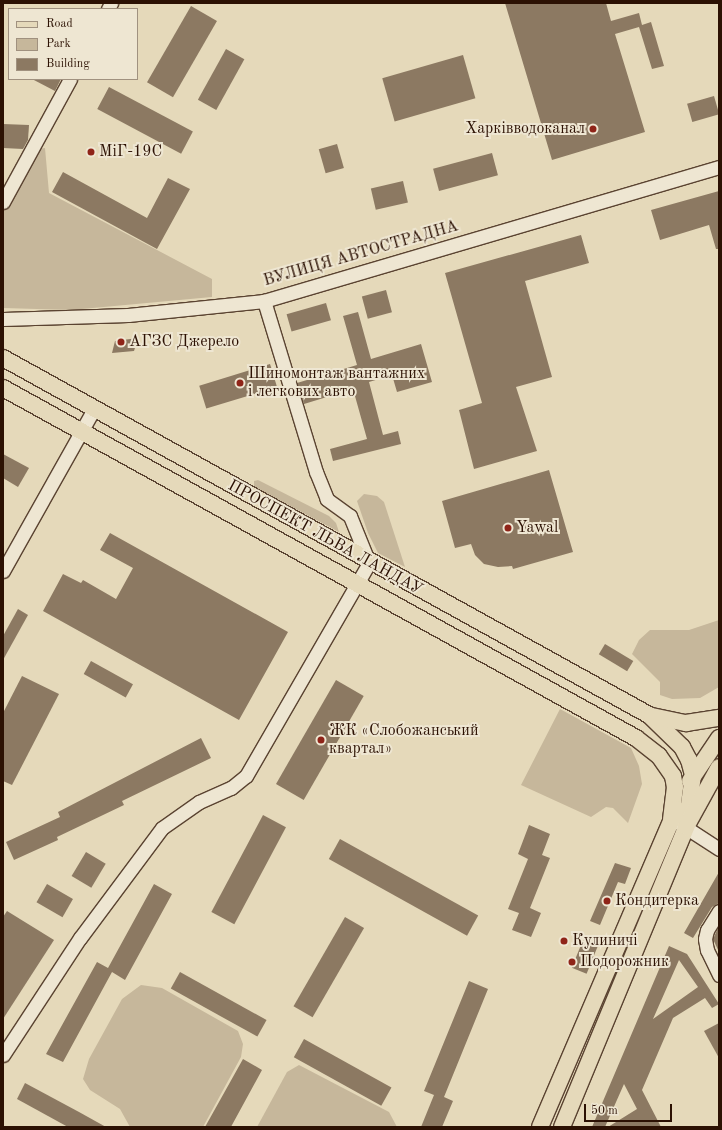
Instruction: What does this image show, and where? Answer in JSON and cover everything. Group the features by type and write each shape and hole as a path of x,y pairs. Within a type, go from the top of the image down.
{"main road":[{"name":"ПРОСПЕКТ ЛЬВА ЛАНДАУ","path":"3,358 369,563 649,715"},
{"name":"ПРОСПЕКТ ЛЬВА ЛАНДАУ","path":"3,388 636,738"},
{"path":"649,715 686,723 719,718"},
{"path":"649,715 682,747 693,775 686,828"},
{"path":"636,738 682,747 716,744"},
{"path":"636,738 659,756 673,776 675,787 671,818"},
{"path":"540,1127 671,818 693,775 716,744"},
{"path":"562,1127 686,828 719,766"}],"street":[{"path":"3,202 69,80"},
{"name":"ВУЛИЦЯ АВТОСТРАДНА","path":"3,319 128,315 264,301 719,167"},
{"path":"3,1055 80,938 162,828 199,802 231,788 246,776 369,563 350,516 327,499 316,472 264,301"},
{"path":"3,571 94,409"},
{"path":"671,818 719,849"},
{"path":"719,911 707,930 705,939 707,950 719,975"}],"green space":[{"path":"45,148 49,193 212,279 212,297 71,310 3,308 3,212 38,149"},
{"path":"258,480 329,516 336,523 339,532 254,487 254,481"},
{"path":"364,494 377,496 384,502 405,567 378,553 368,533 357,501"},
{"path":"719,620 719,687 700,698 672,699 660,695 660,682 632,654 639,640 650,630 689,630"},
{"path":"560,709 631,748 639,766 642,784 628,823 613,808 606,807 591,817 521,785"},
{"path":"141,985 162,988 238,1031 243,1044 241,1057 203,1127 130,1127 120,1109 90,1090 83,1079 89,1059 122,999"},
{"path":"299,1065 389,1112 397,1127 257,1127 287,1072"}],"building":[{"path":"505,3 606,3 611,21 639,13 642,25 651,22 664,66 652,69 639,27 615,34 645,132 552,160"},
{"path":"191,6 217,21 173,97 147,82"},
{"path":"226,49 244,59 216,110 198,100"},
{"path":"463,55 475,98 395,121 382,78"},
{"path":"34,80 60,80 55,91"},
{"path":"109,87 193,132 181,154 97,109"},
{"path":"714,96 719,114 692,122 687,104"},
{"path":"3,124 29,125 28,140 23,149 3,148"},
{"path":"337,144 344,168 326,173 319,149"},
{"path":"492,153 498,175 439,191 433,169"},
{"path":"63,172 147,218 168,178 190,189 157,249 52,192"},
{"path":"403,181 408,202 376,210 371,188"},
{"path":"719,191 719,249 716,249 709,225 660,240 651,210"},
{"path":"581,235 589,263 525,281 552,377 516,387 537,451 474,469 459,410 482,403 445,273"},
{"path":"386,290 392,312 368,319 362,296"},
{"path":"326,303 331,320 292,332 287,314"},
{"path":"358,312 371,359 421,344 432,382 397,392 392,375 369,382 383,435 398,431 401,444 333,461 330,449 367,439 353,389 304,404 297,383 357,365 343,316"},
{"path":"138,338 134,351 112,353 115,341"},
{"path":"270,364 277,387 206,409 199,386"},
{"path":"3,454 29,468 18,487 3,478"},
{"name":"Yawal","path":"549,470 573,552 513,569 512,566 498,567 484,564 475,555 471,544 455,548 442,501"},
{"path":"110,533 288,632 239,720 43,611 63,574 81,583 83,580 116,599 133,568 100,550"},
{"path":"18,609 28,615 3,660 3,636"},
{"path":"605,644 633,661 627,671 599,654"},
{"path":"91,661 133,684 126,697 84,674"},
{"path":"22,676 59,694 12,785 3,781 3,713"},
{"name":"ЖК «Слобожанський квартал»","path":"336,680 364,696 304,800 276,784"},
{"path":"201,738 211,758 122,801 124,805 57,837 58,840 14,860 6,842 60,817 58,812"},
{"path":"263,815 286,827 234,924 211,912"},
{"path":"529,825 550,834 542,855 550,858 530,908 541,913 531,937 512,930 519,913 508,909 528,859 518,854"},
{"path":"340,839 478,916 467,936 329,859"},
{"path":"86,852 106,864 91,888 72,876"},
{"path":"615,863 631,868 625,884 618,882 600,925 590,921"},
{"path":"719,872 719,903 712,907 693,938 684,933"},
{"path":"47,884 73,899 62,917 36,902"},
{"path":"154,884 172,894 125,980 112,972 63,1062 46,1054 97,962 108,968"},
{"path":"7,911 54,940 3,1019 3,917"},
{"path":"345,917 364,928 313,1017 294,1006"},
{"path":"719,926 719,952 713,939"},
{"path":"583,940 598,946 587,974 572,968"},
{"path":"669,946 687,954 719,1004 712,1008 705,998 673,1018 642,1090 661,1127 608,1127 637,1109 624,1084 605,1127 592,1127","holes":["679,960 698,987 653,1019"]},
{"path":"180,972 267,1020 257,1037 171,989"},
{"path":"469,981 488,989 444,1097 453,1101 442,1127 421,1127 434,1095 424,1091"},
{"path":"719,1023 719,1058 704,1031"},
{"path":"304,1039 391,1087 381,1106 294,1057"},
{"path":"243,1059 262,1070 231,1127 205,1127"},
{"path":"25,1083 106,1127 68,1127 17,1099"}],"place":[{"name":"Харківводоканал","path":"593,129"},
{"name":"МіГ-19С","path":"91,152"},
{"name":"АГЗС Джерело","path":"121,342"},
{"name":"Шиномонтаж вантажних і легкових авто","path":"240,383"},
{"name":"Yawal","path":"508,528"},
{"name":"ЖК «Слобожанський квартал»","path":"321,740"},
{"name":"Кондитерка","path":"607,901"},
{"name":"Кулиничі","path":"564,941"},
{"name":"Подорожник","path":"572,962"}]}
